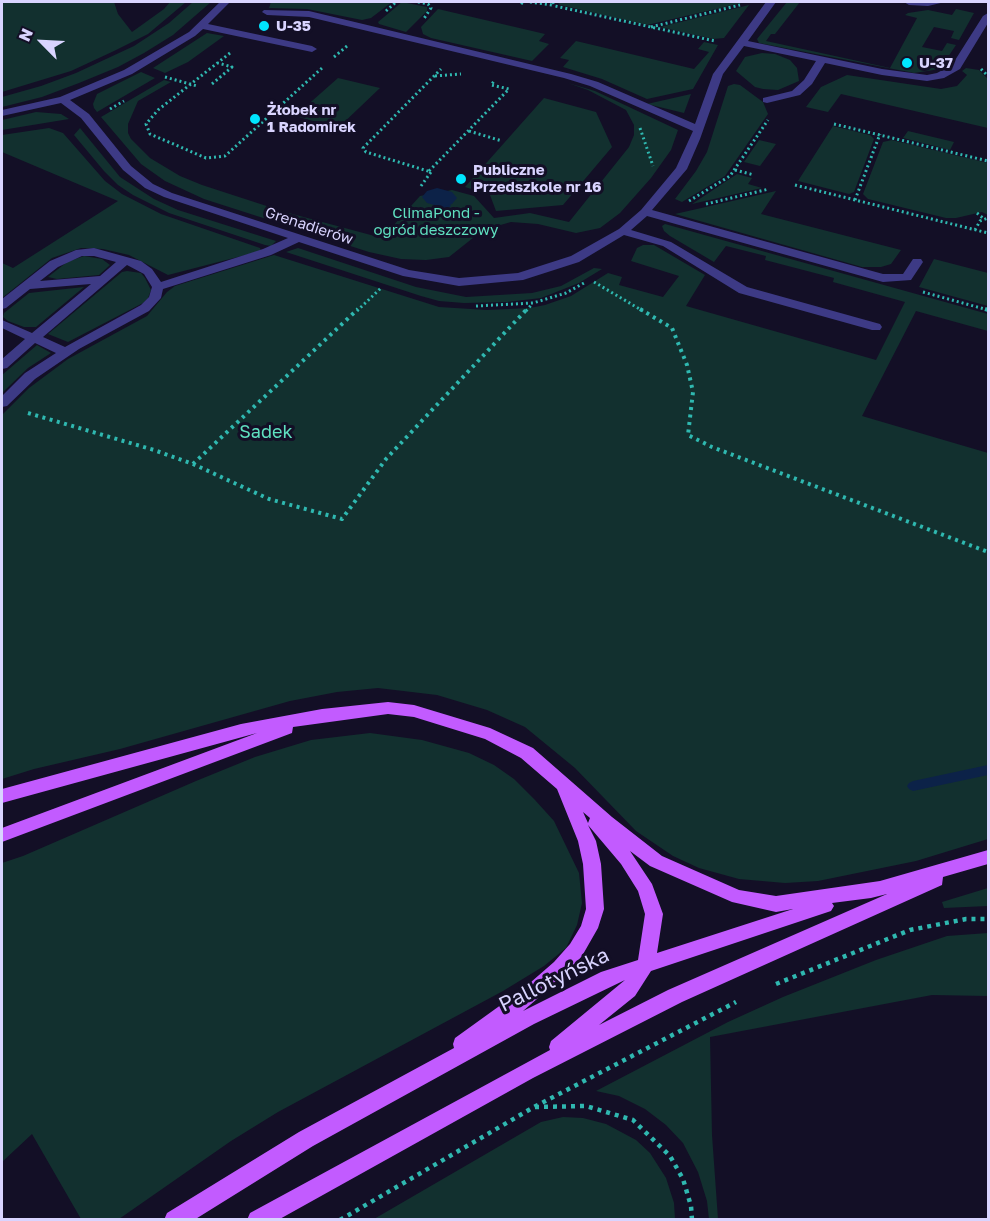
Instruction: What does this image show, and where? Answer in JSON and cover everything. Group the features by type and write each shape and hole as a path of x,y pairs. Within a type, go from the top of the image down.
{"main road":[{"path":"2,796 241,730 322,715 388,708 414,711 441,718 500,739 527,753 633,845 656,861 708,886 738,897 776,904 879,888"},
{"path":"2,836 322,715"},
{"path":"526,1072 629,990 646,964 654,914 646,890 627,859 561,782"},
{"path":"306,1139 439,1059 498,1020 530,995 576,950 595,909 592,864 587,841 561,782"},
{"name":"Pallotyńska","path":"174,1220 306,1139 527,1018 608,978 879,888 988,857"},
{"name":"Pallotyńska","path":"257,1220 526,1072 675,996 988,857"}],"street":[{"path":"2,114 63,99 128,72 180,43 202,26 225,2"},
{"name":"Grenadierów","path":"63,99 85,116 127,168 149,186 168,195 407,273 459,282 519,277 576,259 623,231 645,212 681,169 718,74 771,2"},
{"path":"909,2 940,2"},
{"path":"267,12 309,14 594,84 698,129"},
{"path":"740,42 901,76 927,78 940,76 961,62 988,16"},
{"path":"202,26 312,49"},
{"path":"767,100 796,93 808,82 822,59"},
{"path":"645,212 883,278 907,277 917,262"},
{"path":"623,231 667,244 743,290 876,327"},
{"path":"158,287 267,252 297,238"},
{"path":"2,305 54,264 80,253 94,252 126,260 148,272 158,287 155,298 145,308 66,352 30,376 2,403"},
{"path":"2,365 126,260"},
{"path":"25,286 104,279"},
{"path":"2,324 66,352"}],"path":[{"path":"530,2 553,3 564,8 650,28 699,39 725,42"},
{"path":"650,28 745,4"},
{"path":"559,13 564,8"},
{"path":"607,24 611,19"},
{"path":"648,33 650,28"},
{"path":"695,43 699,39"},
{"path":"233,51 158,110 146,124 150,134 206,158 225,156 327,64"},
{"path":"212,84 232,67 218,63"},
{"path":"429,171 509,90 490,85 513,63"},
{"path":"429,171 366,152 363,148 447,64"},
{"path":"682,206 730,176 735,170 774,112 767,100"},
{"path":"841,125 845,120"},
{"path":"834,124 988,161"},
{"path":"468,131 502,141"},
{"path":"856,206 880,134"},
{"path":"896,138 900,134"},
{"path":"757,136 765,138"},
{"path":"953,152 956,147"},
{"path":"738,164 746,166"},
{"path":"735,170 754,175"},
{"path":"421,186 432,174 429,171"},
{"path":"795,185 988,233"},
{"path":"800,193 803,187"},
{"path":"699,206 769,189"},
{"path":"906,219 908,213"},
{"path":"975,230 978,223 986,219 977,213"},
{"path":"966,235 969,228"},
{"path":"883,278 899,286 988,310"},
{"path":"594,282 672,328 687,365 693,392 688,435 712,447 988,552"},
{"path":"193,464 382,287"},
{"path":"21,412 59,420 193,464 269,499 342,519 386,459 533,303"},
{"path":"766,988 910,930 966,919 988,919"},
{"path":"340,1220 534,1107 744,997"},
{"path":"534,1107 586,1106 633,1120 670,1156 683,1179 691,1206 692,1220"}],"green space":[{"path":"2,2 114,2 118,14 132,32 170,2 186,2 148,34 114,51 71,71 2,92"},
{"path":"193,2 211,2 173,35 144,53 118,67 79,83 42,97 2,107 2,97 76,73 134,46 169,23"},
{"path":"271,2 392,2 371,18 362,20 307,9 269,8"},
{"path":"402,2 427,7 427,11 406,32 379,24 378,22"},
{"path":"557,2 746,2 647,25 560,5"},
{"path":"787,2 800,2 775,34 771,34 766,41 890,68 917,18 905,15 908,13 928,10 952,15 956,9 974,13 959,40 951,38 954,31 934,27 922,47 942,51 947,43 956,45 940,69 914,73 759,43 757,39"},
{"path":"749,5 724,38 713,39 660,27"},
{"path":"438,9 545,34 539,41 549,44 532,61 431,38 423,34 421,27"},
{"path":"207,33 224,36 188,62 165,73 153,68"},
{"path":"576,41 694,69 709,52 698,49 704,42 718,45 693,89 647,99 602,79 563,67 569,60 560,58"},
{"path":"762,53 775,54 790,60 797,68 799,81 778,90 763,89 755,87 736,71 745,57"},
{"path":"966,68 979,70 988,79 988,128 841,94 828,112 806,107 821,87 847,75 941,89 957,86 967,75 962,71"},
{"path":"141,72 155,78 97,112 93,104 97,94"},
{"path":"338,78 380,88 338,128 295,116"},
{"name":"ClimaPond - ogród deszczowy","path":"164,80 171,82 138,101 128,124 131,139 150,158 180,176 202,185 285,212 382,238 420,196 452,190 474,196 494,218 530,213 569,222 629,147 634,135 634,125 626,110 588,90 568,83 595,91 678,130 671,150 651,178 620,213 600,228 576,233 538,224 511,222 483,230 449,257 426,260 401,259 369,252 204,199 165,181 141,164 101,117"},
{"path":"740,85 763,102 768,114 725,176 682,202 675,199 707,152 728,86"},
{"path":"691,94 684,113 647,104"},
{"path":"544,98 596,112 612,147 563,205 496,211 490,195 465,187"},
{"path":"36,112 61,114 69,119 2,130 2,120"},
{"path":"833,126 870,135 874,139 854,192 849,194 798,181"},
{"path":"49,128 63,133 105,181 122,194 161,214 260,248 261,251 168,275 129,255 103,249 81,248 52,258 2,298 2,263 13,268 118,201 2,152 2,135"},
{"path":"80,128 120,177 154,199 178,210 276,241 271,246 265,245 169,213 133,195 118,185 104,171 74,135"},
{"path":"908,131 954,142 950,150 903,138"},
{"path":"759,140 776,144 760,166 744,162"},
{"path":"892,140 988,163 988,215 982,212 946,218 868,199 863,194 883,142"},
{"path":"737,174 752,178 748,184 762,188 692,204"},
{"path":"776,191 761,214 901,250 891,264 881,267 862,267 675,214"},
{"name":"Sadek","path":"665,224 988,314 988,331 916,311 862,416 988,453 988,839 916,861 818,881 785,883 739,879 699,868 673,856 636,831 575,768 525,727 487,710 437,695 378,688 337,692 290,701 120,749 34,769 2,779 2,415 29,388 68,359 147,316 175,286 274,255 439,307 487,310 545,305 571,296 608,273 622,277 619,285 663,297 679,276 631,261 637,248 643,245 654,245 705,275 686,306 876,360 905,302 833,282 834,278 765,260 766,256 726,246 714,262 670,236 664,231 662,226"},
{"path":"298,248 416,287 466,297 532,293 561,286 594,268 602,269 579,283 541,298 464,303 439,301 421,296 286,252"},
{"path":"84,256 102,259 110,265 99,275 57,279 48,277 67,262"},
{"path":"934,259 988,273 988,306 919,287"},
{"path":"122,272 141,273 151,290 143,303 68,342 48,334"},
{"path":"84,287 36,327 24,327 3,317 4,313 29,293"},
{"path":"37,345 51,353 28,368 2,393 2,375"},
{"path":"370,733 422,740 469,753 494,765 514,779 535,800 554,821 579,873 582,903 577,925 566,948 544,966 503,991 278,1112 231,1141 119,1219 81,1219 32,1134 2,1162 2,863 255,757 311,740"},
{"path":"988,888 988,906 944,908 942,902"},
{"path":"988,933 988,996 932,995 710,1037 712,1135 718,1219 709,1219 707,1201 698,1172 683,1143 666,1125 645,1109 619,1096 596,1091 728,1022 783,997 876,960 947,936"},
{"path":"563,1117 583,1118 606,1124 636,1140 650,1153 666,1178 674,1203 675,1219 374,1219 541,1122"}],"waterway":[{"path":"437,197 442,198"},
{"path":"422,212 447,205"},
{"path":"913,786 988,770"}],"place":[{"name":"U-35","path":"264,26"},
{"name":"U-37","path":"907,63"},
{"name":"Żłobek nr 1 Radomirek","path":"255,119"},
{"name":"Publiczne Przedszkole nr 16","path":"461,179"}]}
